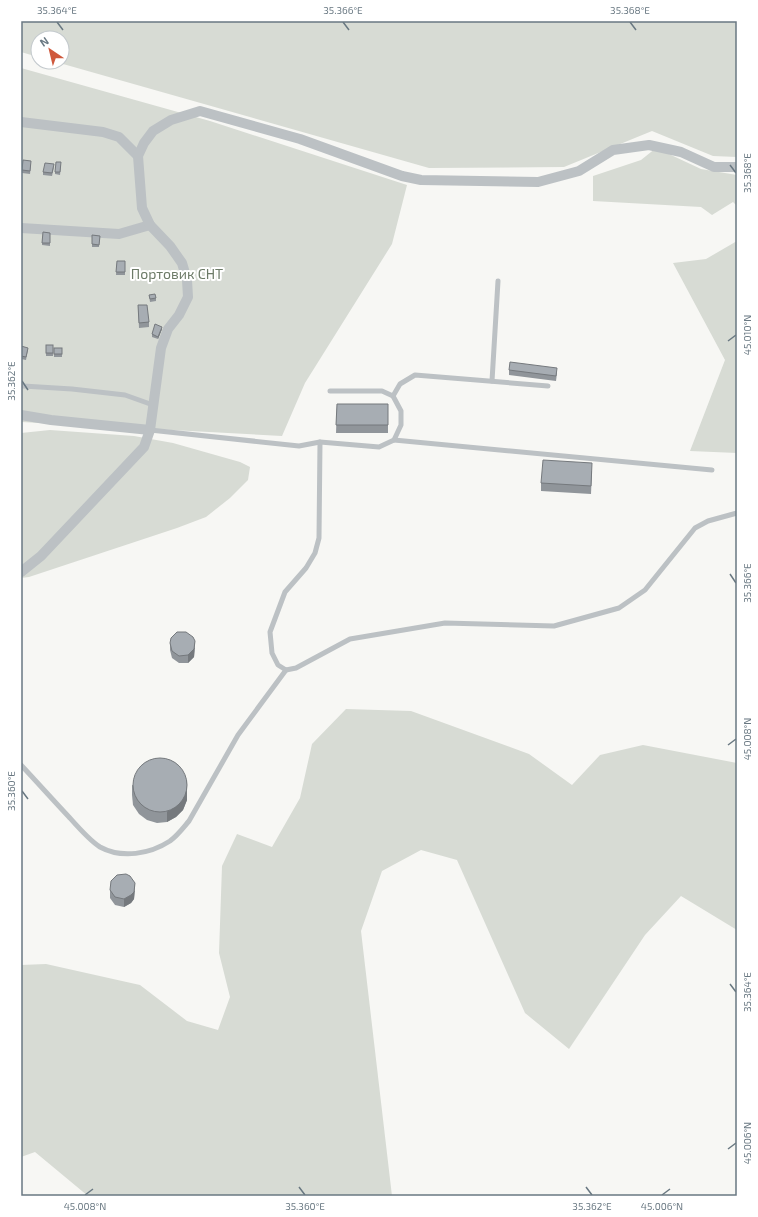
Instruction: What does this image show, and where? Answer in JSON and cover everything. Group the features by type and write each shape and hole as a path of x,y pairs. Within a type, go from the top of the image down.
{"street":[{"path":"21,572 41,556 144,447 150,430 161,348 168,329 179,316 188,297 188,280 182,263 170,246 150,225 142,208 138,156 144,143 153,132 171,120 200,111 300,139 402,176 421,180 538,182 579,172 612,150 649,145 681,152 714,167 737,167"},
{"path":"21,122 103,132 119,137 138,156"},
{"path":"21,228 119,234 150,225"},
{"path":"21,415 51,420 150,430"}],"lane":[{"path":"492,381 498,281"},
{"path":"393,396 400,384 414,375 548,386"},
{"path":"23,386 72,389 125,395 153,405"},
{"path":"330,391 382,391 393,396 401,412 401,425 394,440"},
{"path":"150,430 299,446 320,442 379,447 394,440 712,470"},
{"path":"286,670 278,665 272,653 270,632 285,592 306,568 315,553 319,538 320,442"},
{"path":"21,765 79,828 99,846 115,853 128,854 158,848 171,840 189,821 238,735 286,670 296,668 350,639 445,623 554,626 619,608 645,590 695,528 708,521 737,513"}],"green space":[{"path":"21,21 737,21 737,157 713,156 652,131 564,167 429,168 70,66 70,30 30,30 30,55 21,52"},
{"name":"Портовик СНТ","path":"21,68 210,121 407,185 392,244 305,383 282,436 21,422"},
{"path":"656,148 701,169 737,175 737,206 733,202 712,215 701,207 593,201 593,176 641,160"},
{"path":"737,241 737,453 690,451 725,360 673,263 706,259"},
{"path":"50,430 134,436 173,443 240,462 250,467 248,480 230,498 206,517 29,577 21,578 21,433"},
{"path":"346,709 411,711 529,754 572,785 600,755 643,745 737,763 737,930 681,896 645,935 569,1049 525,1013 457,860 421,850 382,871 361,931 392,1196 88,1196 35,1152 21,1157 21,965 46,964 140,985 187,1021 218,1030 230,997 219,953 222,866 237,834 272,847 300,798 312,744"}],"building":[{"path":"23,160 31,161 30,171 22,170"},
{"path":"56,162 61,162 60,172 55,172"},
{"path":"45,163 54,164 52,173 43,172"},
{"path":"43,232 50,233 50,243 42,243"},
{"path":"92,235 100,236 99,245 92,244"},
{"path":"117,261 125,261 125,272 116,272"},
{"path":"155,294 156,298 150,299 149,295"},
{"path":"138,305 147,305 149,322 139,323"},
{"path":"155,324 162,327 158,337 152,334"},
{"path":"46,345 53,345 53,353 46,353"},
{"path":"21,346 28,348 26,357 21,356"},
{"path":"54,348 62,348 62,354 54,354"},
{"path":"510,362 557,368 556,376 509,370"},
{"path":"337,404 388,404 388,425 336,425"},
{"path":"543,460 592,463 591,486 541,483"},
{"path":"177,632 186,632 193,637 195,641 194,649 188,655 179,656 172,651 170,643 171,638"},
{"path":"155,758 165,758 175,762 183,770 187,780 187,790 183,800 175,808 165,812 155,812 145,808 137,800 133,790 133,780 137,770 145,762"},
{"path":"126,874 130,876 135,883 134,892 124,899 115,897 110,890 111,881 117,875"}]}
